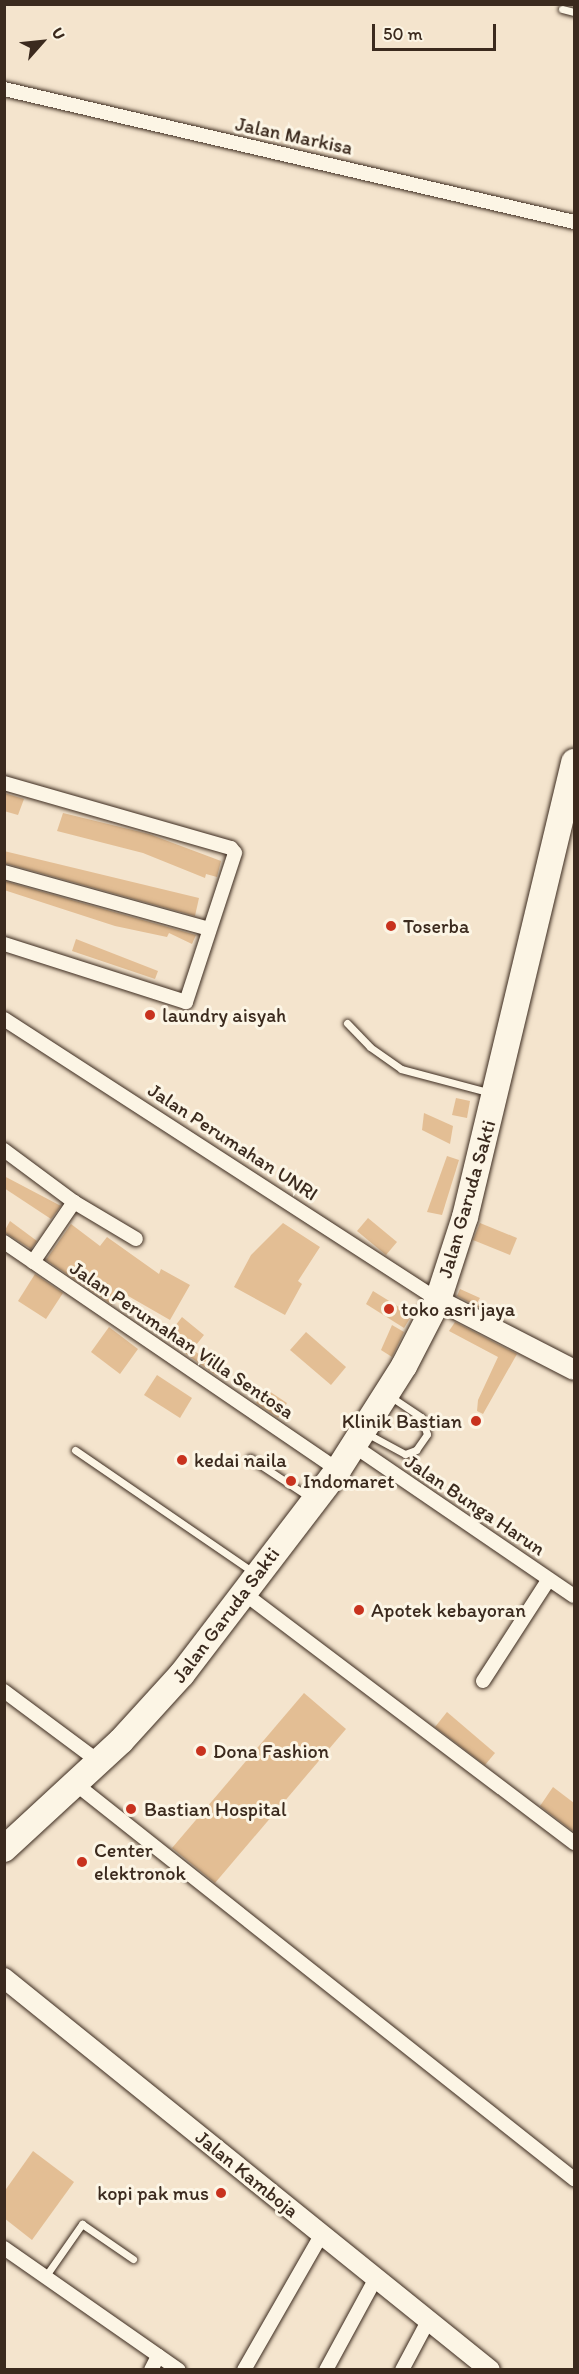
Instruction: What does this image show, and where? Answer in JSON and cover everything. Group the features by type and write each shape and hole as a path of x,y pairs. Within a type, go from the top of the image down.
{"highway":[{"name":"Jalan Garuda Sakti","path":"4,1849 161,1699 338,1470 388,1395 438,1300 496,1094 573,773"}],"street":[{"name":"Jalan Markisa","path":"4,89 574,222"},
{"path":"4,783 233,849 235,855 209,929 189,998 183,1004 4,944"},
{"path":"4,872 209,929"},
{"name":"Jalan Perumahan UNRI","path":"4,1019 438,1300"},
{"path":"4,1150 74,1202 136,1239"},
{"path":"33,1262 74,1202"},
{"name":"Jalan Perumahan Villa Sentosa","path":"4,1242 338,1470"},
{"path":"438,1300 574,1370"},
{"name":"Jalan Bunga Harun","path":"358,1439 574,1596"},
{"path":"483,1681 549,1579"},
{"path":"251,1584 574,1843"},
{"path":"4,1691 98,1761"},
{"path":"72,1782 574,2179"},
{"name":"Jalan Kamboja","path":"4,1978 490,2370"},
{"path":"244,2370 322,2234"},
{"path":"4,2248 179,2370"},
{"path":"326,2370 375,2278"},
{"path":"402,2370 428,2321"},
{"path":"151,2370 158,2356"}],"lane":[{"path":"562,9 574,12"},
{"path":"346,1023 401,1070 496,1094"},
{"path":"358,1439 399,1453 411,1453 422,1441 425,1422 388,1395"},
{"path":"75,1450 251,1584"},
{"path":"250,1458 314,1500"},
{"path":"45,2277 82,2224 133,2259"}],"building":[{"path":"4,793 24,799 18,815 4,811"},
{"path":"63,813 149,834 221,861 217,877 206,874 205,878 143,853 57,831"},
{"path":"4,851 199,898 195,916 4,863"},
{"path":"4,881 196,935 192,944 169,933 167,937 115,926 4,890"},
{"path":"76,939 158,971 155,979 72,951"},
{"path":"456,1098 470,1101 467,1118 452,1115"},
{"path":"424,1113 453,1126 450,1144 422,1130"},
{"path":"447,1156 459,1160 442,1215 427,1212"},
{"path":"4,1176 61,1206 51,1219 4,1188"},
{"path":"368,1218 397,1242 386,1255 357,1231"},
{"path":"10,1221 37,1241 31,1249 4,1232"},
{"path":"283,1223 320,1247 298,1281 302,1284 285,1315 234,1287 251,1255"},
{"path":"480,1223 517,1238 510,1255 473,1240"},
{"path":"71,1224 100,1246 107,1237 159,1274 161,1269 190,1285 170,1320 123,1293 112,1305 46,1260"},
{"path":"35,1274 63,1293 46,1319 18,1301"},
{"path":"460,1289 480,1298 477,1303 495,1316 457,1296"},
{"name":"toko asri jaya","path":"373,1291 412,1315 404,1328 366,1304"},
{"path":"182,1317 204,1335 192,1350 222,1367 217,1376 165,1339"},
{"path":"455,1322 517,1354 483,1414 477,1411 478,1400 498,1357 449,1331"},
{"path":"392,1325 404,1332 392,1357 381,1350"},
{"path":"109,1327 138,1349 120,1374 91,1352"},
{"path":"306,1332 346,1367 331,1385 290,1350"},
{"path":"157,1375 192,1398 180,1418 144,1395"},
{"path":"266,1389 287,1403 278,1418 256,1403"},
{"path":"304,1693 346,1729 215,1883 172,1848"},
{"path":"447,1712 495,1753 485,1765 435,1727"},
{"path":"553,1787 574,1803 574,1832 540,1806"},
{"path":"33,2151 74,2182 32,2240 4,2218 4,2192"}],"place":[{"name":"Toserba","path":"391,926"},
{"name":"laundry aisyah","path":"150,1015"},
{"name":"toko asri jaya","path":"389,1309"},
{"name":"Klinik Bastian","path":"476,1421"},
{"name":"kedai naila","path":"182,1460"},
{"name":"Indomaret","path":"291,1481"},
{"name":"Apotek kebayoran","path":"359,1610"},
{"name":"Dona Fashion","path":"201,1751"},
{"name":"Bastian Hospital","path":"131,1809"},
{"name":"Center elektronok","path":"82,1862"},
{"name":"kopi pak mus","path":"221,2193"}]}
